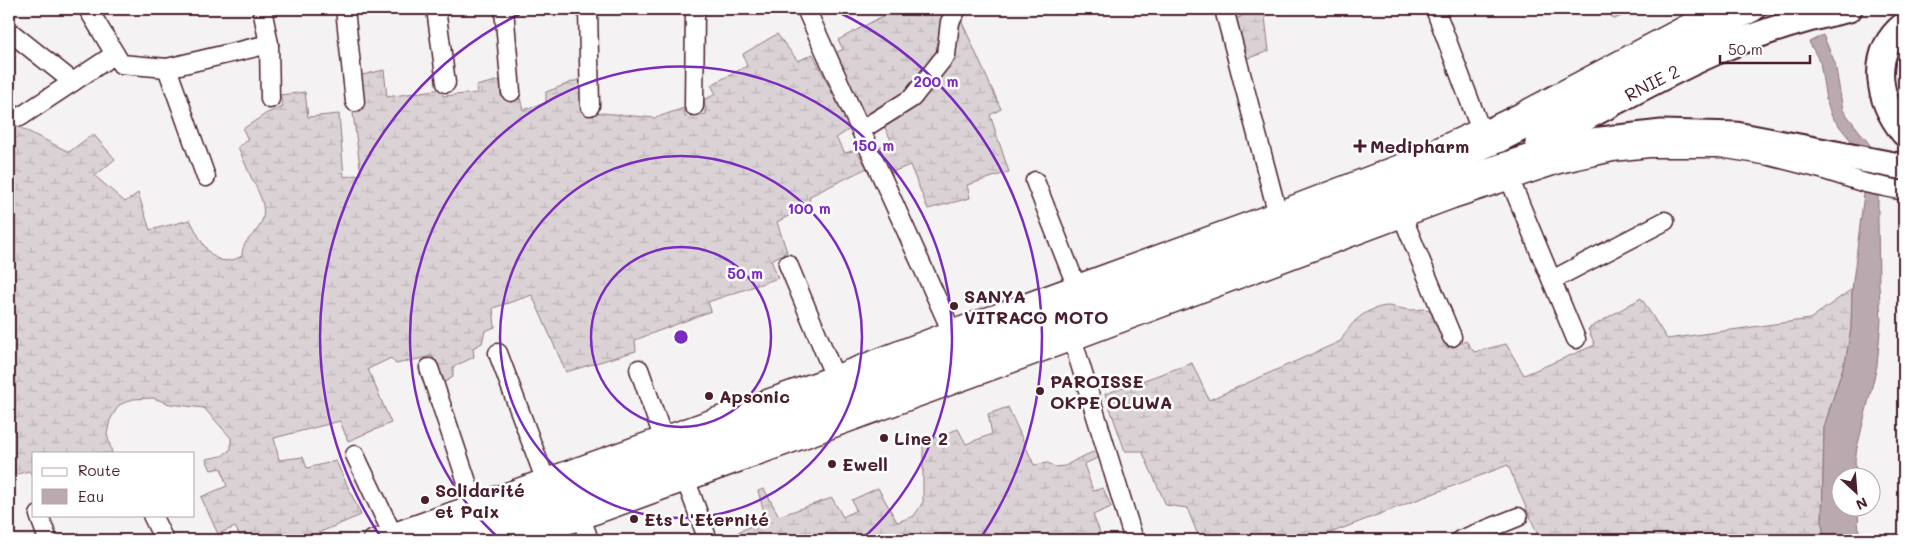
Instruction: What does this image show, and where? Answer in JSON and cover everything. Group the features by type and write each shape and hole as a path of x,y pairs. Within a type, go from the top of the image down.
{"highway":[{"path":"417,540 1063,308 1389,185 1500,139 1752,9"},
{"path":"1700,36 1784,9"},
{"name":"RNIE 2","path":"1463,179 1716,52 1785,26 1849,9"},
{"path":"1904,25 1893,36 1881,62 1881,79 1887,106 1895,121 1904,132"},
{"path":"477,540 1069,327 1463,179 1575,143 1662,133 1736,135 1904,167"},
{"path":"1429,208 1463,179"}],"street":[{"path":"88,9 121,64 167,68 269,44"},
{"path":"262,9 269,44 270,99"},
{"path":"344,9 355,102"},
{"path":"436,9 446,84"},
{"path":"504,9 511,92"},
{"path":"588,9 590,106"},
{"path":"694,106 695,9"},
{"path":"806,9 951,330"},
{"path":"861,130 912,98 946,55 950,22 957,9"},
{"path":"1224,9 1277,211"},
{"path":"1435,9 1480,128"},
{"path":"372,540 834,375 1402,163 1480,128 1490,127 1523,111 1715,9"},
{"path":"9,31 73,82"},
{"path":"20,117 115,54"},
{"path":"167,68 206,177"},
{"path":"526,540 1073,341 1429,208 1559,164 1613,152 1649,148 1720,148 1770,156 1865,183 1904,191"},
{"path":"1510,180 1576,339"},
{"path":"1035,181 1076,285"},
{"path":"1403,218 1452,337"},
{"path":"1552,280 1665,221"},
{"path":"788,264 834,375"},
{"path":"1073,341 1134,540"},
{"path":"498,353 545,479"},
{"path":"428,368 474,503"},
{"path":"639,369 663,436"},
{"path":"355,455 392,533"},
{"path":"686,481 708,540"},
{"path":"40,516 48,540"},
{"path":"152,516 164,540"},
{"path":"1460,540 1518,517"},
{"path":"582,520 589,540"}],"green space":[{"path":"896,9 956,9 1001,109 990,115 1009,172 967,185 970,198 928,209 910,165 890,173 878,148 891,140 877,112 866,118 836,53 843,49 838,40"},
{"path":"1239,9 1264,9 1269,51 1236,62 1222,22 1241,17"},
{"path":"1605,9 1640,9 1614,19"},
{"path":"777,34 798,61 813,54 850,129 836,138 845,153 856,150 867,168 810,196 809,205 777,222 787,252 771,260 778,278 708,302 711,311 635,340 636,351 566,372 532,295 493,308 495,327 485,331 482,343 473,348 474,357 453,367 453,377 445,382 432,356 396,364 391,358 368,369 391,423 348,441 340,421 274,438 279,460 303,457 307,468 336,461 361,515 306,538 307,540 249,540 246,533 240,536 235,527 218,534 201,497 227,486 221,468 211,470 206,459 222,456 231,449 231,438 204,408 170,404 153,398 133,399 119,405 110,420 107,434 112,452 32,452 32,475 29,471 14,475 9,474 9,105 13,124 69,152 93,134 115,159 95,176 125,202 138,193 150,230 190,220 209,252 216,258 232,260 242,256 245,244 261,223 264,211 261,198 238,147 248,140 243,129 267,113 283,107 280,95 305,92 308,117 339,114 344,177 361,174 353,113 362,110 358,76 384,70 387,97 442,89 443,96 477,93 476,86 500,80 501,96 519,94 523,110 546,103 546,92 580,79 581,111 655,118 684,108 685,117 706,114 704,100 716,94 711,85 747,66 743,54"},
{"path":"1852,289 1851,329 1846,358 1824,427 1822,525 1825,540 1540,540 1508,465 1312,540 1200,540 1187,508 1166,505 1142,451 1125,451 1105,394 1192,363 1209,400 1341,341 1354,322 1366,313 1379,307 1430,310 1447,348 1466,341 1474,352 1506,344 1524,375 1595,345 1588,329 1641,298 1667,339 1810,319"},
{"path":"1008,407 1034,465 1048,463 1055,467 1065,466 1098,450 1100,457 1084,464 1093,491 1103,488 1111,507 1093,515 1103,540 1074,534 1047,540 738,540 738,532 766,519 758,491 764,489 779,516 832,498 843,517 856,510 852,500 878,488 897,522 914,516 923,502 923,442 958,429 966,444 992,434 988,414"}],"water":[{"path":"1823,35 1835,63 1843,110 1883,162 1878,190 1881,320 1877,366 1857,448 1855,466 1830,466 1830,516 1858,516 1859,540 1825,540 1822,525 1824,427 1846,358 1851,329 1852,289 1868,162 1832,117 1826,100 1820,62 1809,42"}],"place":[{"name":"Medipharm","path":"1360,146"},
{"name":"SANYA VITRACO MOTO","path":"954,306"},
{"name":"PAROISSE OKPE OLUWA","path":"1040,391"},
{"name":"Apsonic","path":"709,396"},
{"name":"Line 2","path":"884,438"},
{"name":"Ewell","path":"832,464"},
{"name":"Solidarité et Paix","path":"425,500"},
{"name":"Ets L'Eternité","path":"634,519"}]}
